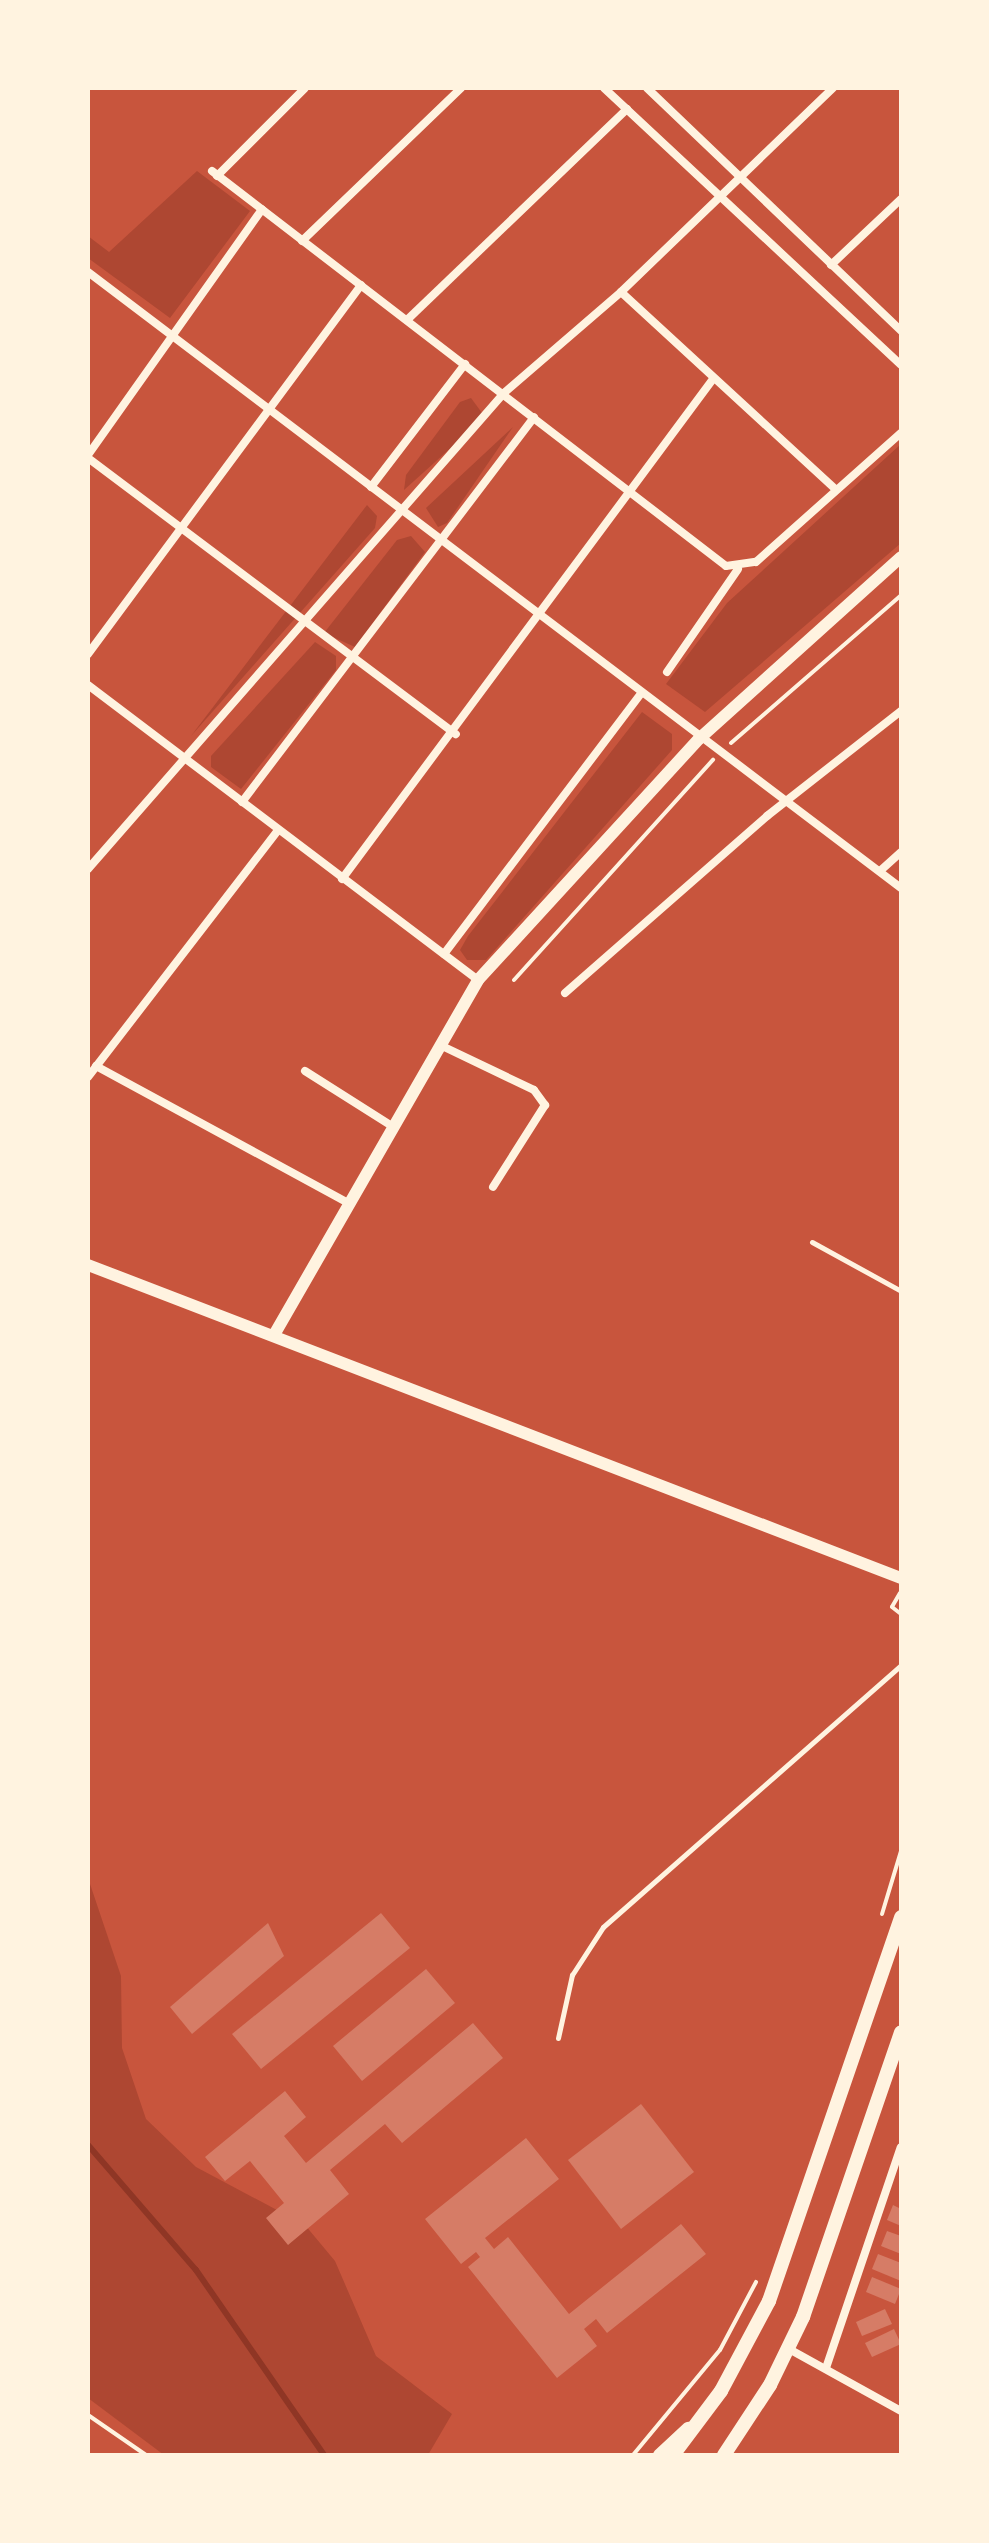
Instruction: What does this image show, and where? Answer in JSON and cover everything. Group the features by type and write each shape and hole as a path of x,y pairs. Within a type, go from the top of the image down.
{"main road":[{"path":"673,2455 708,2409 769,2301 901,1917"},
{"path":"724,2455 789,2349 901,2033"}],"street":[{"path":"305,88 214,174 633,494 738,569"},
{"path":"302,241 461,88"},
{"path":"604,88 901,365"},
{"path":"88,869 504,393 621,292 742,179 833,88"},
{"path":"653,90 901,331"},
{"path":"407,320 627,109"},
{"path":"831,265 901,199"},
{"path":"262,209 88,456 456,734"},
{"path":"88,272 901,888"},
{"path":"88,654 271,411 361,285"},
{"path":"621,292 836,490"},
{"path":"371,487 465,364"},
{"path":"342,879 456,734 540,616 633,494 713,379"},
{"path":"242,802 534,417"},
{"path":"667,672 738,569 756,562 901,433"},
{"path":"274,1335 478,980 700,738 901,557"},
{"path":"88,685 478,980"},
{"path":"444,954 642,692"},
{"path":"565,993 788,801 901,711"},
{"path":"88,1077 278,830"},
{"path":"880,871 901,852"},
{"path":"440,1045 534,1090 545,1105 493,1187"},
{"path":"96,1066 348,1203"},
{"path":"305,1071 392,1126"},
{"path":"88,1265 901,1578"},
{"path":"826,2368 901,2147"},
{"path":"789,2349 901,2411"},
{"path":"659,2455 708,2409"}],"lane":[{"path":"812,1242 901,1291"},
{"path":"558,2038 572,1975 603,1927 901,1665"}],"path":[{"path":"514,980 720,752 901,595"},
{"path":"901,1591 892,1607 901,1614"},
{"path":"880,1923 901,1851"},
{"path":"633,2455 720,2350 761,2268"},
{"path":"88,2415 146,2455"}],"shaded area":[{"path":"197,171 250,211 170,318 88,258 88,236 109,252"},
{"path":"471,398 485,417 404,490 406,475 460,402"},
{"path":"513,427 447,523 438,527 426,508"},
{"path":"901,444 901,543 705,712 666,684 727,603"},
{"path":"367,505 377,516 375,528 191,736"},
{"path":"411,536 425,552 355,647 324,633 397,540"},
{"path":"315,642 336,656 336,670 241,789 211,767 211,756"},
{"path":"642,712 672,734 672,750 486,960 467,960 460,950 468,936"},
{"path":"88,1878 121,1976 122,2048 146,2119 196,2167 305,2225 335,2261 376,2356 452,2414 428,2455 164,2455 88,2398"}],"building":[{"path":"381,1913 410,1948 261,2069 232,2034"},
{"path":"268,1923 284,1956 192,2034 170,2007"},
{"path":"426,1969 455,2003 362,2081 333,2046"},
{"path":"473,2023 503,2058 402,2143 385,2124 330,2170 349,2194 288,2245 266,2218 284,2203 250,2161 225,2181 205,2157 285,2091 306,2117 284,2136 306,2163"},
{"path":"641,2104 694,2172 621,2229 568,2160"},
{"path":"526,2138 559,2179 485,2238 494,2249 508,2237 569,2314 681,2224 706,2254 607,2333 596,2319 584,2329 597,2346 557,2378 468,2267 480,2257 476,2252 461,2264 425,2219"},
{"path":"893,2205 901,2209 901,2226 887,2220"},
{"path":"887,2231 901,2236 901,2254 881,2246"},
{"path":"878,2254 901,2263 901,2281 872,2269"},
{"path":"872,2277 901,2289 895,2304 866,2292"},
{"path":"885,2309 892,2324 862,2336 856,2322"},
{"path":"894,2329 901,2344 872,2357 865,2343"}],"waterway":[{"path":"88,2145 196,2270 324,2455"}]}
